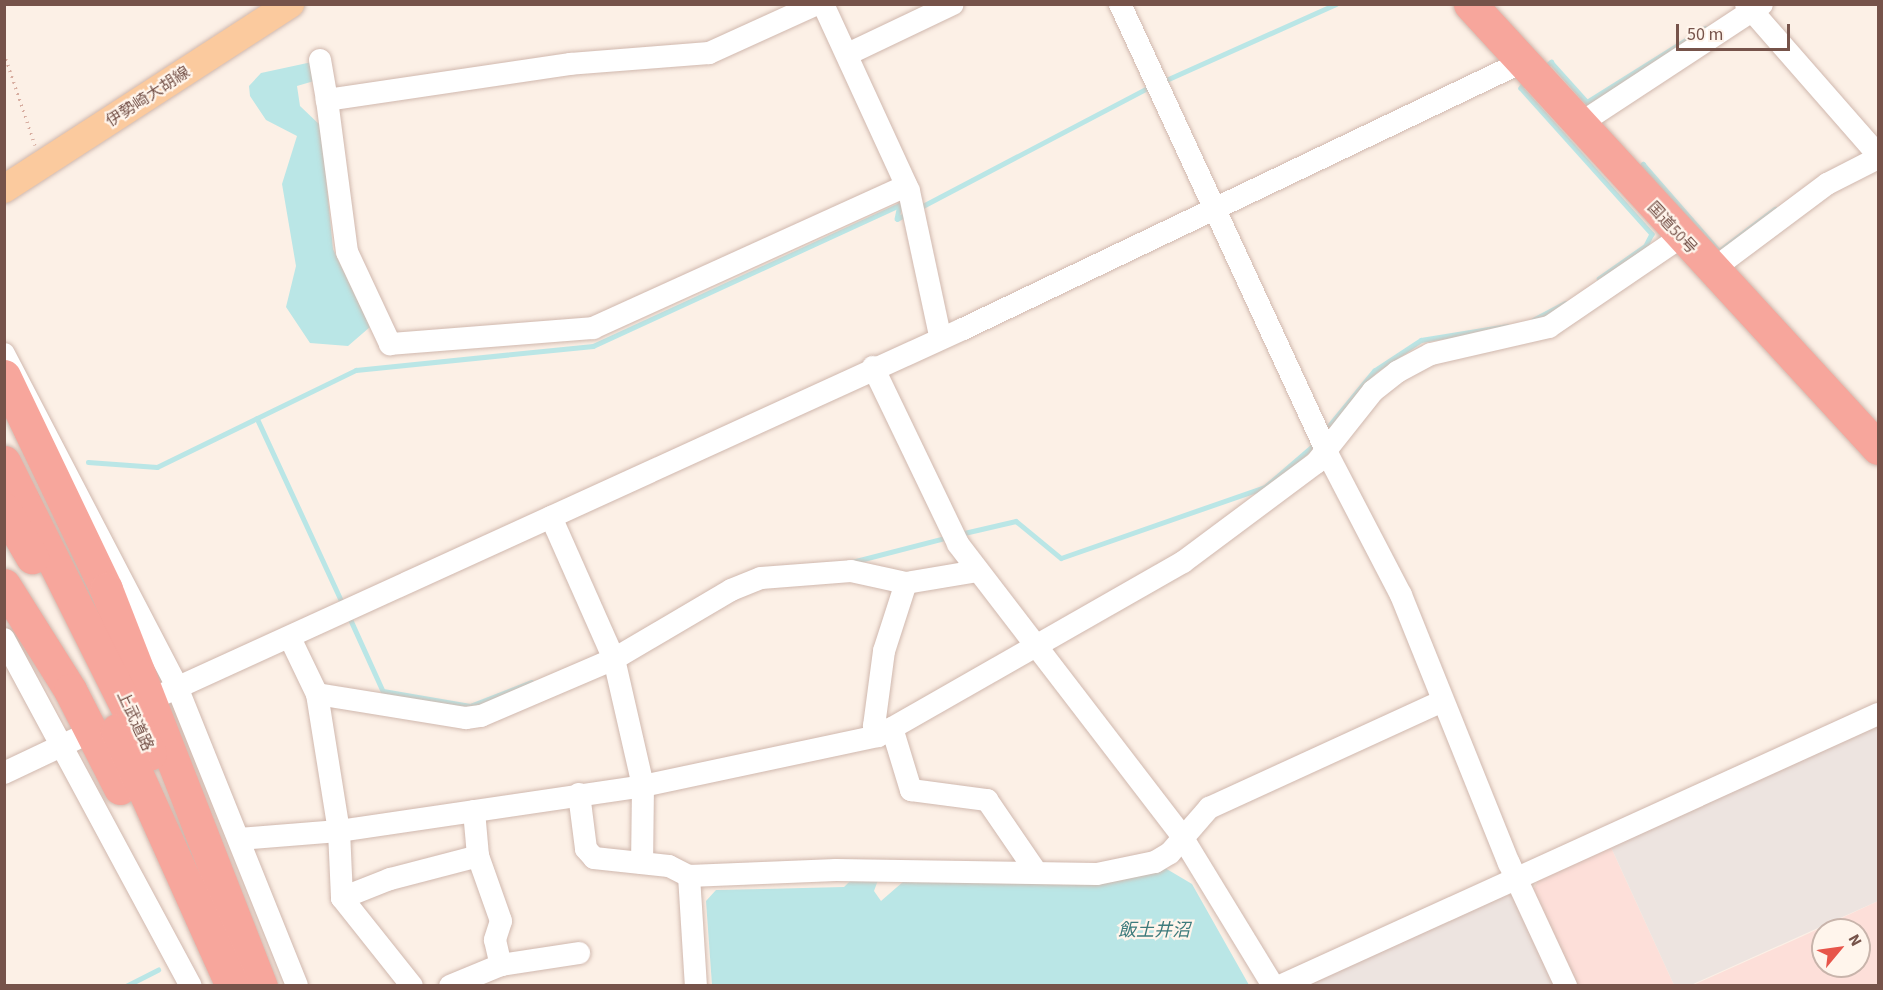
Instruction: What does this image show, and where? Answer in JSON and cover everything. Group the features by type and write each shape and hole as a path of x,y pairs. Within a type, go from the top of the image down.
{"highway":[{"name":"国道50号","path":"1470,4 1578,125 1878,448"},
{"path":"10,374 106,589 261,986"},
{"name":"上武道路","path":"4,462 101,646 255,986"},
{"name":"上武道路","path":"4,508 82,653 226,972"},
{"path":"4,585 70,690 175,894 226,972"}],"main road":[{"name":"伊勢崎大胡線","path":"4,189 290,4"}],"street":[{"path":"327,100 570,64 709,53 817,4"},
{"path":"824,4 906,186 940,335"},
{"path":"848,54 953,4"},
{"path":"1120,4 1327,453 1401,595 1441,702 1566,986"},
{"path":"1578,125 1753,7 1878,157 1827,184 1712,270"},
{"path":"320,60 347,252 396,346 592,328 906,186"},
{"path":"169,691 290,638 940,335 1215,211 1522,62"},
{"path":"239,839 339,831 643,786 885,732 1183,562 1327,453 1373,391 1409,365 1453,348 1549,327 1681,237"},
{"path":"873,367 950,529 978,571 1038,646 1181,835 1273,986"},
{"path":"10,374 169,691 239,839 297,986"},
{"path":"551,517 614,659 643,786 642,863"},
{"path":"317,694 466,718 614,659 731,590 761,578 851,571 906,582 978,571"},
{"path":"906,582 884,651 874,726 885,732 911,790 987,800 1037,873"},
{"path":"290,638 317,694 339,831 342,898 412,986"},
{"path":"4,639 70,741 191,986"},
{"path":"579,794 586,849 594,858 642,863 689,876 836,870 1037,873 1134,869 1170,853 1181,835 1209,808 1441,702"},
{"path":"1280,986 1878,714"},
{"path":"4,773 70,741"},
{"path":"474,811 478,856 501,921 495,940 501,965"},
{"path":"342,898 390,879 478,856"},
{"path":"689,876 696,986"},
{"path":"450,986 501,965 579,953"}],"path":[{"path":"4,53 44,164"}],"shaded area":[{"path":"1878,726 1878,901 1840,918 1811,918 1811,931 1691,985 1674,985 1610,845"},
{"path":"1610,845 1674,985 1576,985 1532,892 1539,878"},
{"path":"1505,894 1517,896 1557,986 1297,986"},
{"path":"1878,901 1878,985 1691,986 1811,932 1811,978 1871,978 1871,918 1842,918"}],"water":[{"path":"312,62 314,81 297,86 300,106 321,126 333,249 370,327 348,346 310,343 286,307 296,266 282,184 297,136 266,120 250,96 249,86 261,73"},
{"name":"飯土井沼","path":"1165,868 1192,884 1249,985 712,985 706,901 716,890 844,887 851,880 878,880 874,891 881,901 904,881 1084,885"}],"waterway":[{"path":"1164,81 1336,4"},
{"path":"1545,67 1551,62 1587,102 1705,28"},
{"path":"1524,84 1521,88 1652,234 1646,246 1599,279"},
{"path":"919,208 1148,88"},
{"path":"1639,170 1643,164 1719,251 1775,209"},
{"path":"88,462 157,467 356,370 593,346 900,205 897,219 906,214"},
{"path":"1533,320 1565,303"},
{"path":"1324,432 1374,371 1421,340 1507,326"},
{"path":"257,418 344,606"},
{"path":"960,534 1016,521 1061,558 1265,487 1315,444"},
{"path":"852,562 949,537"},
{"path":"349,616 383,691 470,706 532,682"},
{"path":"126,986 158,970"}]}
